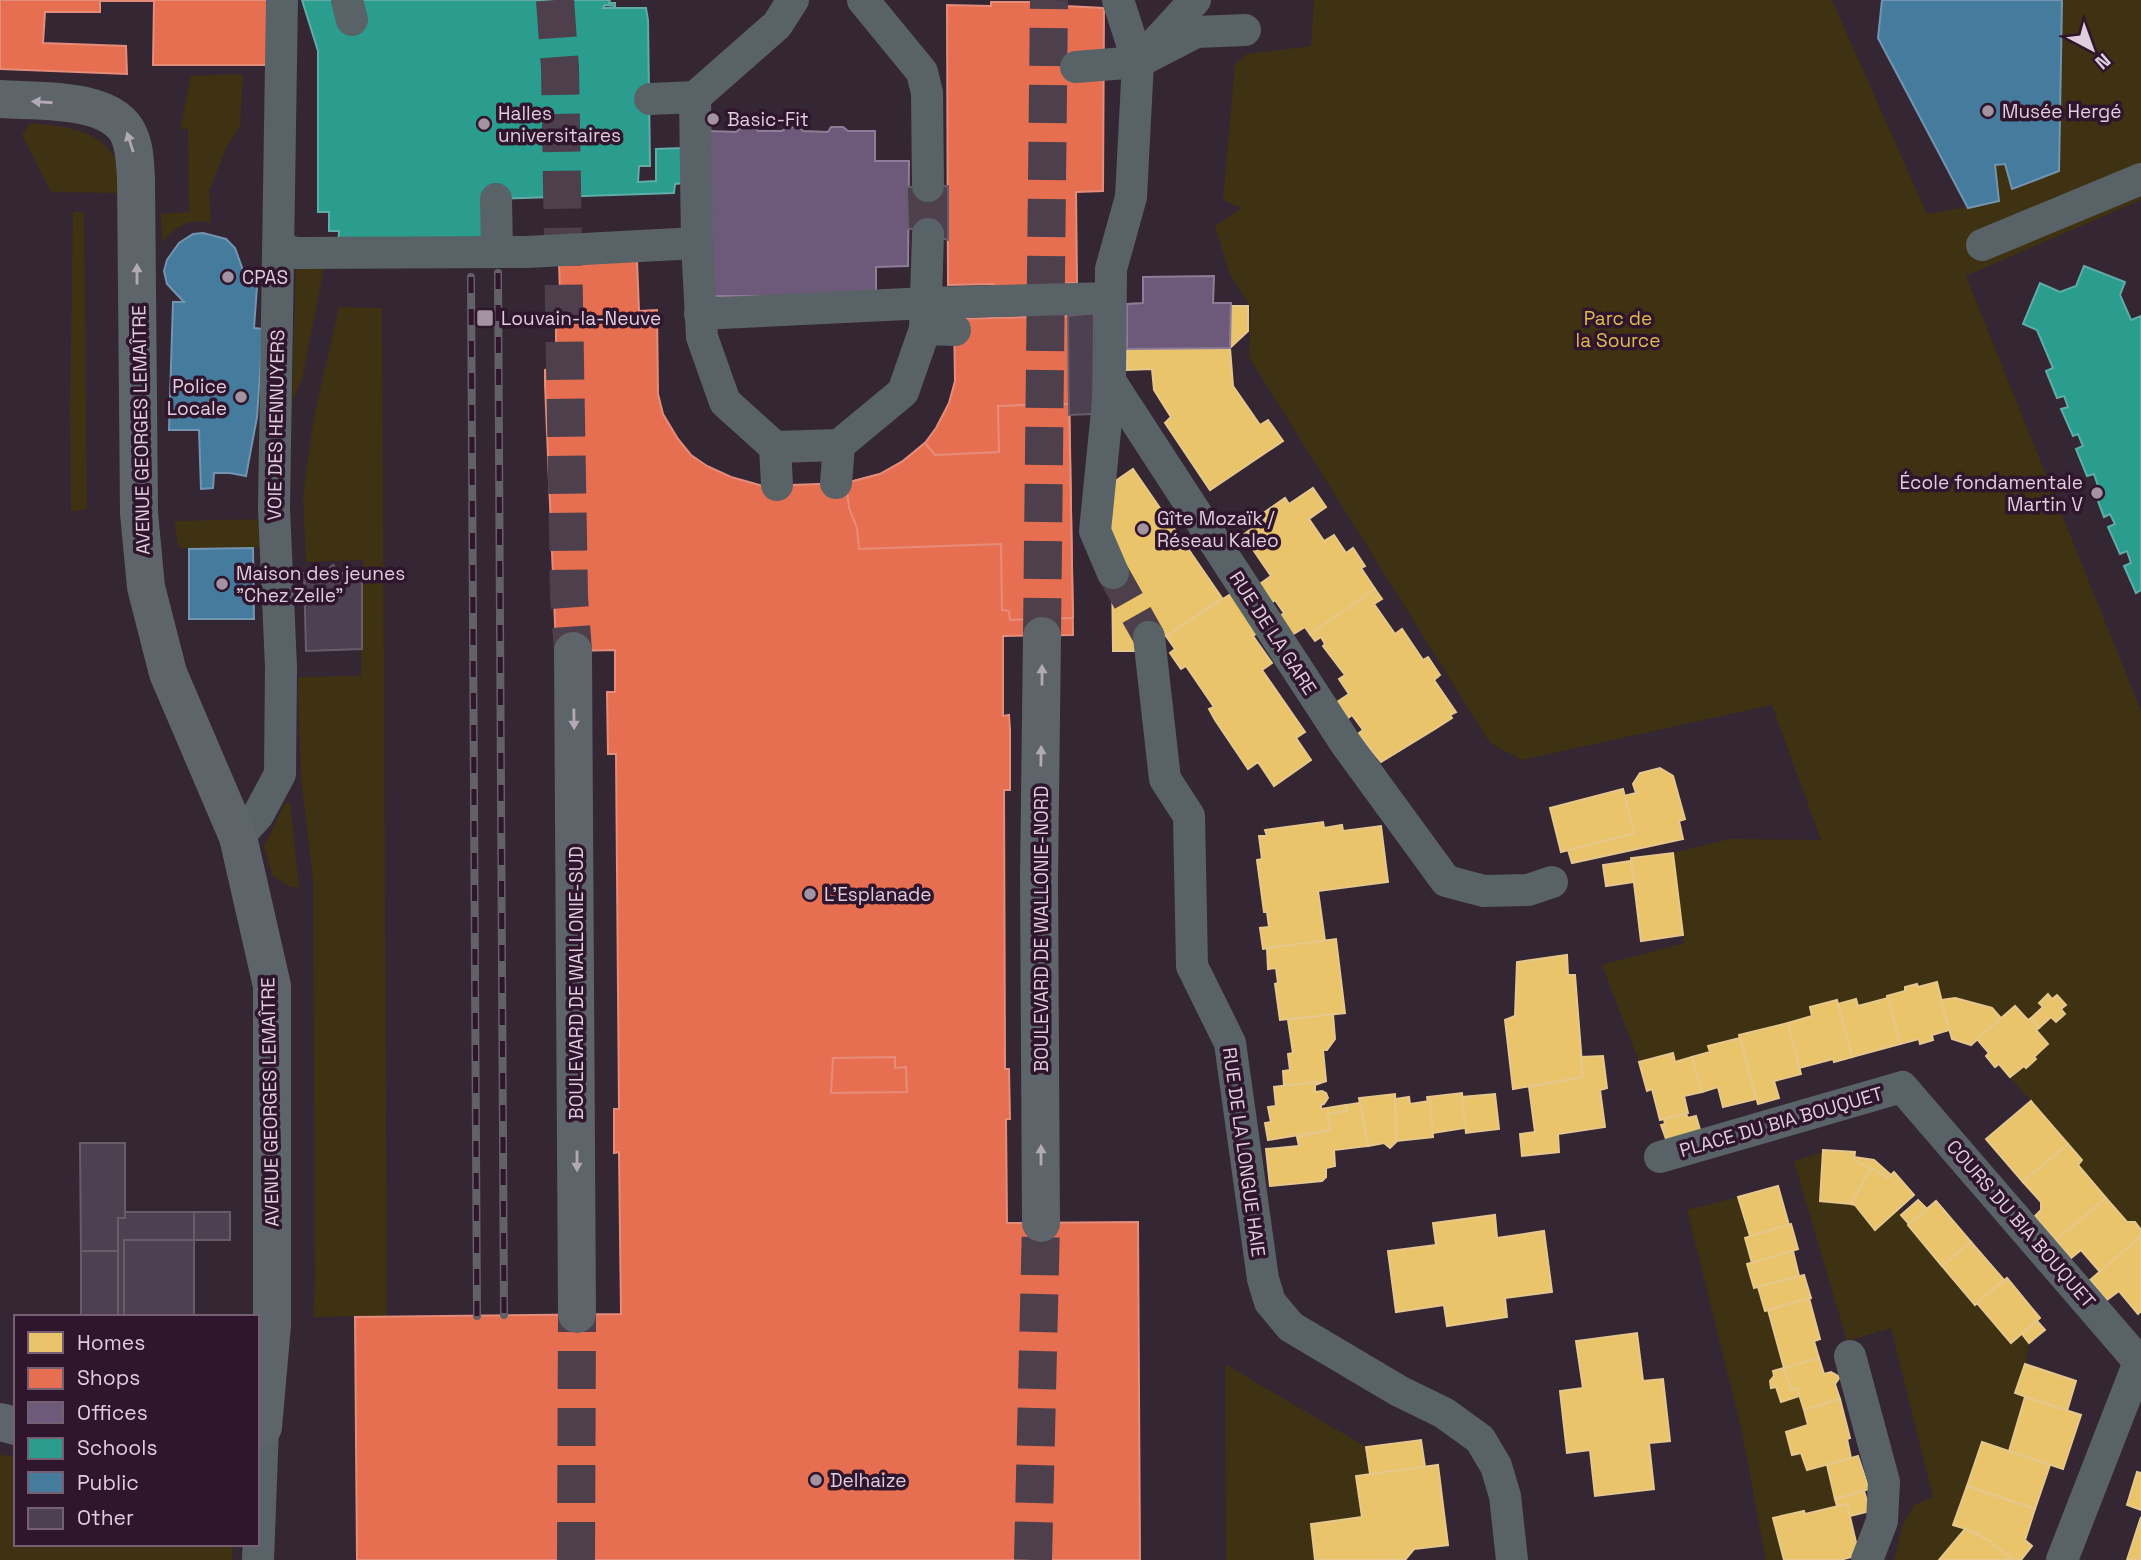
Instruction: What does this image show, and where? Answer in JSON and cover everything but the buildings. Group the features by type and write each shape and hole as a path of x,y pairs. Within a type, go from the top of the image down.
{"street":[{"name":"VOIE DES HENNUYERS","path":"238,837 258,815 280,774 281,667 274,508 282,0"},
{"path":"650,99 695,97 778,25 793,0"},
{"path":"863,0 935,71 927,93 928,186"},
{"path":"1113,573 1095,531 1110,381 1110,284 1131,197 1138,62 1118,0"},
{"path":"1138,62 1195,0"},
{"path":"1076,67 1138,62 1196,32 1245,30"},
{"path":"695,97 697,243 688,273 700,314 702,337 725,402 775,447 839,445 904,392 935,320 928,234"},
{"name":"AVENUE GEORGES LEMAÎTRE","path":"0,99 84,105 101,109 118,120 129,135 136,178 139,513 146,587 168,673 238,837 271,986 272,1325 260,1427"},
{"path":"1982,245 2141,179"},
{"path":"496,199 497,251"},
{"path":"279,248 296,253 527,252 697,243"},
{"path":"700,314 935,320 1110,284"},
{"name":"RUE DE LA GARE","path":"1110,381 1346,744 1446,881 1484,891 1528,890 1552,882"},
{"path":"835,484 839,445"},
{"path":"775,447 777,485"},
{"name":"BOULEVARD DE WALLONIE-NORD","path":"1041,1223 1039,878 1042,636"},
{"name":"RUE DE LA LONGUE HAIE","path":"1149,637 1165,779 1189,816 1192,966 1230,1043 1263,1279 1270,1302 1291,1327 1399,1391 1444,1413 1480,1439 1496,1466 1505,1496 1512,1560"},
{"name":"BOULEVARD DE WALLONIE-SUD","path":"573,651 577,1314"},
{"name":"PLACE DU BIA BOUQUET","path":"1660,1157 1902,1087"},
{"name":"COURS DU BIA BOUQUET","path":"1902,1087 2140,1363 2062,1560"},
{"path":"1850,1356 1884,1482 1882,1521 1867,1560"},
{"path":"259,1494 260,1427"}],"green space":[{"name":"Parc de la Source","path":"1314,0 1832,0 1927,214 1999,201 1995,165 2005,164 2012,189 2059,171 2062,0 2141,0 2141,200 1966,276 2141,711 2141,1230 2135,1222 2127,1222 2078,1165 2082,1160 2010,1077 2024,1066 2026,1068 2048,1045 2036,1030 2051,1017 2056,1022 2065,1014 2061,1009 2066,1005 2058,995 2052,999 2048,995 2039,1002 2043,1007 2028,1020 2001,1018 1988,1008 1973,1002 1941,1000 1936,982 1918,987 1917,984 1905,987 1905,991 1888,998 1858,1006 1856,999 1838,1004 1837,1000 1810,1007 1812,1016 1709,1046 1710,1052 1675,1062 1673,1053 1639,1062 1602,965 1684,943 1673,853 1730,839 1821,840 1772,705 1522,760 1490,743 1249,357 1251,308 1229,272 1215,226 1242,208 1223,200 1235,64 1247,54 1311,46"},
{"path":"243,74 240,126 226,148 209,191 211,223 183,225 162,242 161,214 189,212 188,129 180,129 191,76"},
{"path":"30,123 79,131 100,141 109,149 118,164 121,193 51,192 22,135"},
{"path":"73,212 84,212 87,509 71,512 70,409"},
{"path":"296,262 325,262 303,375 292,404"},
{"path":"339,307 382,308 387,1316 313,1317 313,879 301,776 298,677 361,676 363,560 306,562 303,495 314,417"},
{"path":"264,519 262,548 189,549 180,548 177,541 175,521"},
{"path":"290,802 297,888 273,876 264,847 285,803"},
{"path":"1823,1152 1820,1201 1855,1205 1875,1230 1897,1210 1974,1304 1977,1303 2010,1343 2022,1334 2029,1343 2015,1393 2025,1397 2009,1451 1954,1525 1965,1529 1939,1560 1894,1560 1903,1525 1914,1505 1933,1497 1891,1328 1847,1341 1794,1161"},
{"path":"1738,1197 1750,1236 1745,1238 1752,1263 1747,1264 1753,1288 1758,1287 1765,1311 1768,1310 1784,1368 1773,1371 1771,1388 1776,1387 1782,1401 1799,1396 1808,1425 1786,1432 1792,1455 1801,1453 1807,1470 1827,1465 1837,1506 1774,1518 1784,1560 1766,1560 1741,1427 1687,1210"},
{"path":"1225,1364 1366,1447 1370,1474 1356,1476 1362,1517 1311,1524 1315,1560 1226,1560"},
{"path":"0,1455 14,1456 14,1546 233,1546 232,1560 0,1560"}],"tunnel":[{"path":"555,0 560,68 569,597 573,651"},
{"path":"1042,636 1049,0"},
{"path":"928,186 928,234"},
{"path":"1113,573 1149,637"},
{"path":"1033,1560 1041,1223"},
{"path":"576,1560 577,1314"}],"railway":[{"path":"498,273 504,1315"},
{"path":"471,277 477,1316"}],"place":[{"name":"Musée Hergé","path":"1988,111"},
{"name":"Basic-Fit","path":"713,119"},
{"name":"Halles universitaires","path":"484,124"},
{"name":"CPAS","path":"228,277"},
{"name":"Louvain-la-Neuve","path":"485,318"},
{"name":"Police Locale","path":"241,397"},
{"name":"École fondamentale Martin V","path":"2097,493"},
{"name":"Gîte Mozaïk / Réseau Kaleo","path":"1143,529"},
{"name":"Maison des jeunes \"Chez Zelle\"","path":"222,584"},
{"name":"L'Esplanade","path":"810,894"},
{"name":"Delhaize","path":"816,1480"}]}
